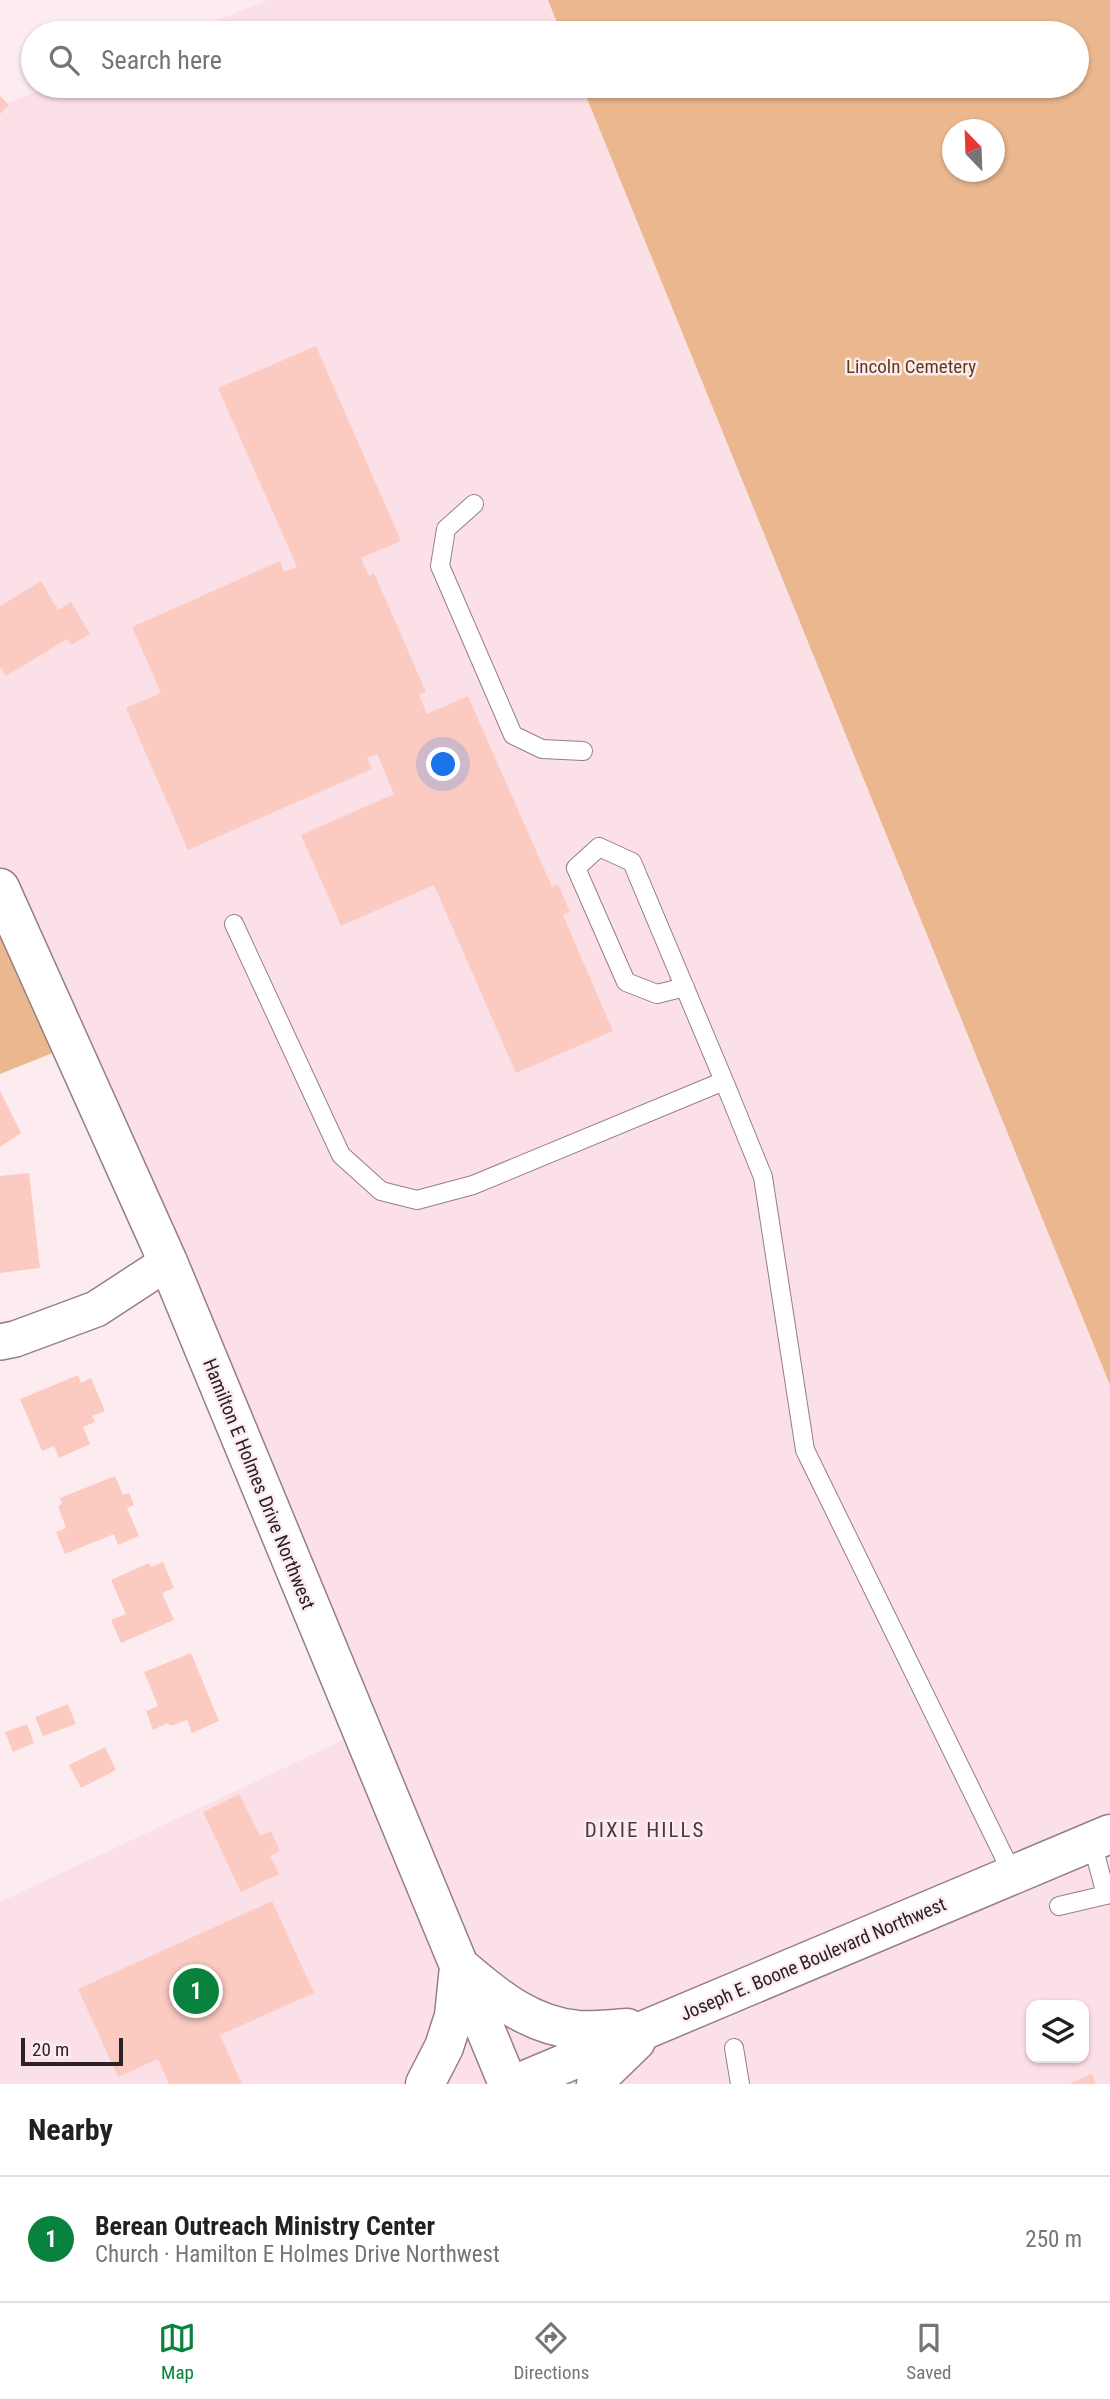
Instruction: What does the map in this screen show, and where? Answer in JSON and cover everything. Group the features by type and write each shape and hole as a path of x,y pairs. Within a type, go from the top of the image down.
{"main road":[{"name":"Hamilton E Holmes Drive Northwest","path":"0,888 168,1262 508,2084"},
{"name":"Joseph E. Boone Boulevard Northwest","path":"516,2084 1101,1838"},
{"path":"459,1965 501,2002 537,2020 577,2030 650,2028"},
{"path":"425,2084 444,2047 454,2016 459,1965"},
{"path":"596,2084 602,2074 650,2028"}],"street":[{"path":"0,1342 96,1309 168,1262"}],"lane":[{"path":"474,504 446,530 440,566 513,735 541,749 583,751"},
{"path":"685,987 657,994 625,982 576,868 599,847 632,862 685,987 763,1177 805,1450 1013,1875"},
{"path":"234,924 341,1155 381,1191 417,1200 472,1185 724,1081"},
{"path":"1059,1906 1108,1895 1101,1838"},
{"path":"734,2048 740,2084"}],"shaded area":[{"path":"268,0 548,0 556,21 215,21"},
{"path":"21,98 587,98 1110,1385 1110,2084 0,2084 0,1902 375,1725 0,903 0,106"}],"green space":[{"name":"Lincoln Cemetery","path":"548,0 1110,0 1110,1385 587,98 1089,98 1089,21 556,21"},
{"path":"0,903 85,1040 0,1074"}],"building":[{"path":"0,96 9,105 0,114"},
{"path":"316,346 401,541 361,558 369,576 374,573 426,692 419,695 427,714 468,696 552,887 558,884 570,912 563,915 613,1031 516,1073 434,885 341,926 301,835 394,794 377,754 367,758 372,769 188,850 126,708 161,693 132,627 280,561 284,572 297,567 218,388"},
{"path":"41,581 58,610 71,602 90,634 71,645 67,639 6,676 0,666 0,606"},
{"path":"0,1091 21,1133 0,1147"},
{"path":"29,1173 40,1268 0,1273 0,1176"},
{"path":"78,1375 81,1383 91,1378 105,1411 92,1416 95,1422 83,1427 90,1444 59,1458 54,1446 42,1451 20,1399"},
{"path":"115,1476 123,1495 129,1493 134,1505 127,1508 139,1536 118,1545 114,1534 65,1554 56,1532 66,1528 58,1506 62,1504 60,1498"},
{"path":"163,1562 174,1588 162,1593 174,1620 121,1643 111,1620 126,1614 111,1580 149,1563 151,1567"},
{"path":"191,1653 219,1721 192,1733 187,1720 170,1726 168,1723 153,1730 146,1711 158,1706 144,1672"},
{"path":"68,1704 76,1724 43,1736 35,1717"},
{"path":"27,1724 34,1743 13,1752 5,1732"},
{"path":"105,1747 116,1770 81,1788 69,1765"},
{"path":"239,1794 260,1836 271,1831 280,1851 270,1856 279,1874 241,1892 203,1812"},
{"path":"272,1901 314,1993 220,2035 242,2084 169,2084 158,2059 118,2077 78,1989"},
{"path":"1092,2074 1096,2084 1069,2084"}],"place":[{"name":"Berean Outreach Ministry Center","path":"196,1991"}],"district":[{"name":"DIXIE HILLS","path":"645,1830"}]}
